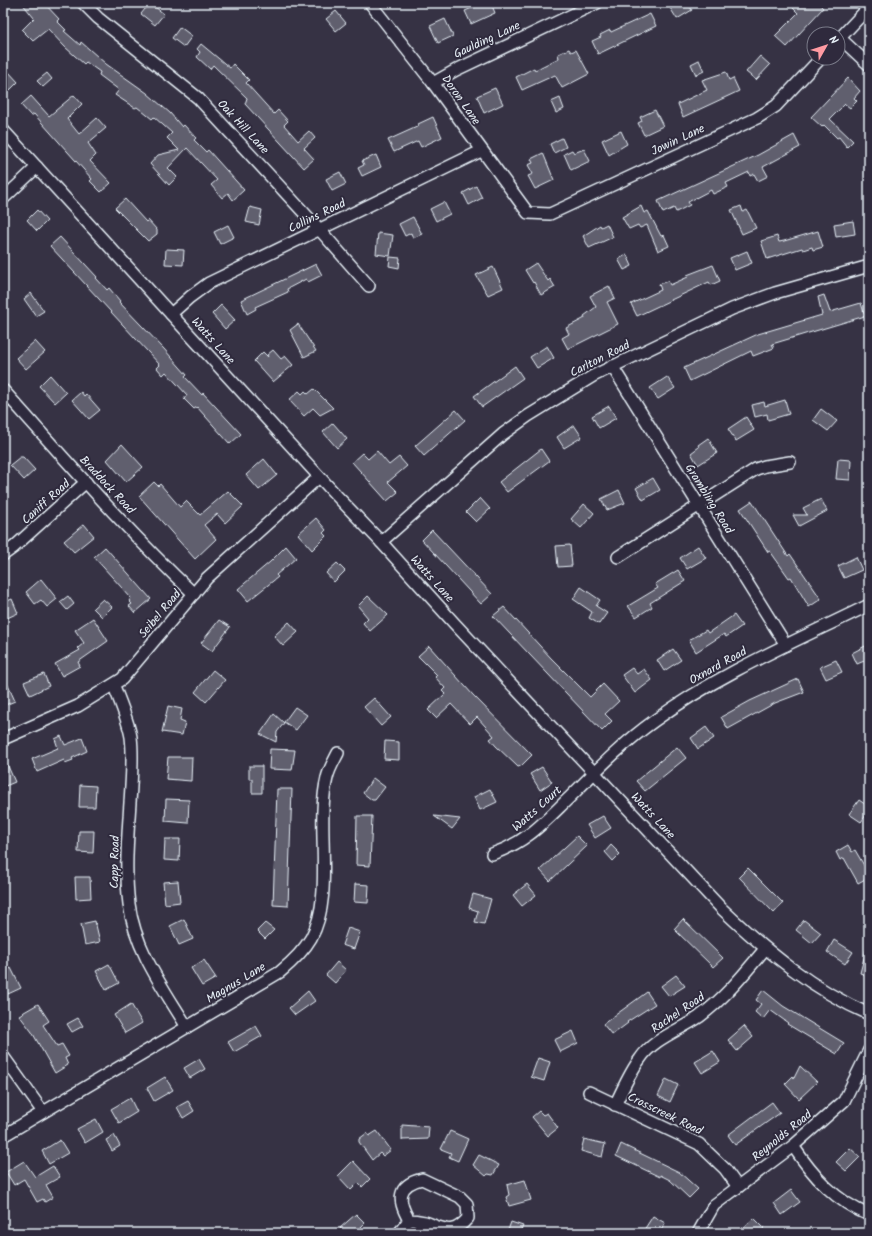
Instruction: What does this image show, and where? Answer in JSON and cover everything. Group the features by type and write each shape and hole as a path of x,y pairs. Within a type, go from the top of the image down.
{"street":[{"name":"Oak Hill Lane","path":"83,3 98,18 198,98 319,229 369,286"},
{"name":"Doron Lane","path":"370,3 433,83 481,151 528,213"},
{"name":"Gaulding Lane","path":"433,83 456,70 597,3"},
{"path":"846,32 869,7"},
{"path":"846,45 869,65"},
{"name":"Jowin Lane","path":"528,213 550,214 757,118 776,106 814,66"},
{"name":"Watts Lane","path":"3,130 319,477 721,908 765,949 831,994 869,1014"},
{"name":"Collins Road","path":"171,314 209,283 481,151"},
{"path":"3,199 37,166"},
{"name":"Carlton Road","path":"381,542 504,434 574,386 612,366 732,309 774,293 869,266"},
{"name":"Grambling Road","path":"612,366 786,645"},
{"name":"Braddock Road","path":"3,390 172,574 194,594"},
{"path":"618,557 698,505 756,470 765,466 790,462"},
{"name":"Seibel Road","path":"3,739 54,717 114,686 122,679 207,578 319,477"},
{"name":"Caniff Road","path":"3,555 14,548 86,482"},
{"name":"Oxnard Road","path":"594,773 653,722 685,700 738,669 869,605"},
{"name":"Capp Road","path":"114,686 124,711 131,738 132,765 127,869 128,892 132,920 138,940 147,961 187,1027"},
{"name":"Magnus Lane","path":"3,1136 280,972 299,955 311,938 320,907 326,779 338,753"},
{"name":"Watts Court","path":"492,854 511,847 530,835 594,773"},
{"name":"Rachel Road","path":"616,1105 633,1070 644,1054 657,1043 682,1028 713,1006 738,981 765,949"},
{"name":"Reynolds Road","path":"698,1233 714,1205 793,1146 844,1101 869,1050"},
{"path":"3,1056 43,1112"},
{"name":"Crosscreek Road","path":"589,1092 699,1144 725,1169 738,1187"},
{"path":"793,1146 823,1185 856,1209 869,1214"},
{"path":"422,1179 460,1197 467,1204 468,1218 461,1227 450,1230 437,1228 424,1222 409,1220 401,1206 403,1191 410,1182 422,1179"},
{"path":"399,1233 409,1220"}],"building":[{"path":"22,3 44,3 59,19 57,21 66,30 64,31 80,45 81,42 106,64 147,93 170,113 182,127 184,125 196,138 194,140 206,152 208,150 244,190 233,200 228,193 222,198 211,185 217,180 187,148 168,168 177,177 169,185 150,164 158,155 179,150 167,138 172,133 154,117 152,119 137,107 135,108 115,95 119,90 99,75 100,72 86,62 84,64 48,29 33,41 22,30 34,18"},
{"path":"150,3 164,14 155,25 141,14"},
{"path":"483,3 491,3 495,13 471,24 465,11"},
{"path":"667,3 688,3 692,10 677,19"},
{"path":"798,3 818,3 823,8 787,47 775,36 798,13 793,8"},
{"path":"336,11 346,23 336,31 326,19"},
{"path":"650,14 656,26 598,54 592,41 601,37 600,35 610,30 611,32"},
{"path":"445,19 453,36 438,43 430,26"},
{"path":"180,27 192,36 184,47 172,38"},
{"path":"201,44 230,68 233,64 249,80 246,83 274,114 278,110 288,121 284,125 298,141 309,131 315,138 304,148 314,159 304,168 245,104 247,98 213,65 210,69 197,57 200,52 197,49"},
{"path":"569,49 571,52 576,50 589,74 562,88 555,75 522,90 516,77 534,68 535,70 559,58 558,54"},
{"path":"760,56 770,65 756,80 746,72"},
{"path":"699,60 704,71 696,75 691,64"},
{"path":"8,71 18,82 9,91 3,85 3,75"},
{"path":"726,72 729,80 733,78 739,91 683,117 678,104 707,90 702,80"},
{"path":"47,73 52,79 43,87 37,81"},
{"path":"848,78 860,91 854,98 857,101 850,108 845,104 830,119 853,141 847,147 839,137 837,138 824,125 822,127 811,117"},
{"path":"495,88 503,104 484,113 477,96"},
{"path":"74,95 82,104 67,119 79,134 97,118 106,128 88,143 96,155 90,161 111,183 101,192 90,181 92,179 34,114 31,116 21,105 31,96 49,116"},
{"path":"560,98 564,109 556,113 551,102"},
{"path":"655,110 663,126 644,135 638,123 642,121 640,117"},
{"path":"433,117 442,137 421,147 418,141 394,152 388,140 419,126 418,124"},
{"path":"621,131 627,144 609,155 602,140"},
{"path":"794,135 800,147 763,167 768,176 758,181 754,174 750,176 749,172 726,183 728,187 713,194 711,190 688,202 690,205 676,212 674,208 663,213 658,201 758,155"},
{"path":"562,138 566,147 554,153 550,144"},
{"path":"584,149 590,161 571,170 564,154 572,150 574,153"},
{"path":"543,153 554,180 535,189 528,176 533,174 528,165 533,163 531,159"},
{"path":"376,155 381,167 362,176 358,168 364,165 362,161"},
{"path":"340,172 346,184 332,191 326,179"},
{"path":"476,186 482,198 469,205 463,193"},
{"path":"125,199 146,222 148,220 157,230 157,234 148,241 115,208"},
{"path":"444,202 450,214 436,221 430,209"},
{"path":"641,206 644,213 648,211 661,236 664,235 669,246 658,251 647,225 640,228 638,225 629,229 622,217"},
{"path":"741,206 743,212 747,210 756,228 742,234 731,210"},
{"path":"250,207 262,210 259,225 246,222"},
{"path":"37,210 47,221 37,231 27,220"},
{"path":"413,217 422,234 413,238 411,233 405,236 399,224"},
{"path":"853,221 855,234 836,237 834,224"},
{"path":"607,224 613,237 589,248 583,236 600,225 601,227"},
{"path":"228,225 234,237 220,244 214,232"},
{"path":"818,231 823,247 813,250 812,247 803,250 802,248 767,259 761,241 777,236 779,242"},
{"path":"378,233 393,235 390,256 376,254"},
{"path":"60,237 107,290 109,288 120,301 119,302 164,349 187,375 185,377 202,395 203,393 241,434 230,444 197,407 194,409 184,399 187,395 166,372 163,375 157,368 160,365 50,246"},
{"path":"166,249 184,250 183,265 165,264"},
{"path":"747,251 752,263 735,270 730,258"},
{"path":"627,255 632,266 624,270 618,259"},
{"path":"390,257 400,258 399,268 389,266"},
{"path":"536,263 548,281 550,279 555,287 541,295 525,270"},
{"path":"316,264 322,275 308,282 306,279 287,289 288,292 255,307 256,309 247,314 241,300"},
{"path":"713,265 720,281 711,285 709,282 637,316 631,304 661,290 659,284 668,281 670,285 688,277 687,275"},
{"path":"493,267 503,288 488,295 476,275"},
{"path":"609,286 615,298 607,302 618,324 568,349 562,338 569,334 566,328 585,318 584,316 596,307 590,296"},
{"path":"31,293 44,311 36,316 24,299"},
{"path":"824,295 830,312 861,303 865,316 772,344 774,348 753,356 751,351 690,381 684,368 758,334 822,315 818,297"},
{"path":"221,305 235,320 225,329 212,314"},
{"path":"298,324 316,351 304,357 290,330"},
{"path":"35,341 45,352 26,369 16,358"},
{"path":"547,346 554,358 537,368 530,357"},
{"path":"273,350 281,359 285,356 293,365 273,382 254,361 263,352 268,357 267,355"},
{"path":"515,366 523,378 482,407 474,396"},
{"path":"50,375 66,393 55,403 39,386"},
{"path":"667,377 675,388 658,399 650,388"},
{"path":"314,389 333,408 320,415 313,408 304,416 289,400 299,391 302,394 305,391 308,394"},
{"path":"81,392 84,396 86,394 100,410 89,419 72,400"},
{"path":"785,400 789,414 768,420 767,414 755,417 752,405 764,402 765,406"},
{"path":"609,406 616,418 599,428 592,416"},
{"path":"821,409 837,421 828,431 813,420"},
{"path":"456,410 465,420 424,456 415,446"},
{"path":"746,417 754,430 736,441 728,429"},
{"path":"333,423 347,439 337,448 323,432"},
{"path":"574,425 582,437 564,448 557,437"},
{"path":"708,438 717,453 698,465 691,453 699,447 698,445"},
{"path":"122,444 143,467 126,482 107,460"},
{"path":"541,449 549,461 507,492 499,482"},
{"path":"377,451 389,465 399,457 407,466 388,482 398,492 387,501 352,462 362,453 368,459"},
{"path":"20,457 23,457 35,470 24,480 10,465"},
{"path":"264,459 277,475 259,490 246,475"},
{"path":"838,459 851,460 850,480 836,479"},
{"path":"653,478 660,490 643,500 636,488"},
{"path":"154,482 158,486 160,484 180,507 186,501 200,515 228,491 243,506 225,523 217,514 204,525 216,539 195,559 139,496"},
{"path":"619,490 625,503 607,510 601,499"},
{"path":"480,498 490,509 476,522 466,512"},
{"path":"821,499 827,511 799,526 793,515 807,515 803,508"},
{"path":"752,501 788,556 790,554 821,599 809,607 791,577 789,578 770,551 768,552 740,509"},
{"path":"584,504 594,513 581,528 571,519"},
{"path":"316,518 326,530 323,533 326,536 312,550 298,534"},
{"path":"84,524 94,536 74,552 64,541"},
{"path":"432,530 492,594 481,604 422,540"},
{"path":"570,545 572,566 558,567 556,546"},
{"path":"286,546 296,558 276,575 278,577 248,601 238,589 270,562"},
{"path":"698,546 706,558 687,569 680,558"},
{"path":"105,547 151,599 135,613 129,606 132,604 129,601 131,598 94,557"},
{"path":"856,557 862,570 844,578 838,566"},
{"path":"337,563 345,571 334,582 326,573"},
{"path":"678,570 685,581 650,603 652,607 636,617 628,606 658,588 655,584"},
{"path":"41,579 57,599 47,607 41,600 35,604 26,592"},
{"path":"581,587 600,600 596,606 607,613 599,624 589,618 592,612 573,599"},
{"path":"68,596 74,604 67,610 60,602"},
{"path":"368,596 388,615 370,631 363,623 368,618 358,606"},
{"path":"12,599 18,613 3,620 3,603"},
{"path":"103,599 112,607 102,617 93,608"},
{"path":"504,607 551,658 590,697 603,684 619,701 605,714 612,721 602,731 493,616"},
{"path":"734,615 742,626 726,637 724,634 696,652 689,640 706,630 708,633"},
{"path":"93,618 108,641 78,662 80,666 62,676 55,664 80,650 78,648 84,643 75,630"},
{"path":"219,620 230,627 212,651 201,643"},
{"path":"289,622 298,632 283,646 274,636"},
{"path":"869,644 869,659 857,664 852,653"},
{"path":"429,646 473,695 532,755 521,766 518,767 496,746 490,739 494,736 477,717 470,724 451,704 436,718 428,710 445,694 442,691 445,688 435,677 437,675 418,656"},
{"path":"673,649 681,660 664,671 657,660"},
{"path":"836,660 842,672 826,679 820,667"},
{"path":"632,668 637,674 644,669 652,680 635,693 622,675"},
{"path":"213,670 225,680 206,702 195,692"},
{"path":"3,674 15,701 3,706"},
{"path":"44,674 49,686 30,695 24,682"},
{"path":"798,679 804,692 775,703 728,729 721,717 750,701"},
{"path":"374,698 391,717 381,726 364,707"},
{"path":"168,706 182,709 180,720 185,722 182,735 162,732"},
{"path":"295,707 307,715 296,730 284,722"},
{"path":"274,714 284,723 277,732 276,742 260,734"},
{"path":"706,727 714,738 698,749 691,738"},
{"path":"61,736 65,745 82,738 87,751 72,758 73,760 65,763 64,760 37,772 32,759 58,748 55,739"},
{"path":"385,741 399,742 399,760 384,759"},
{"path":"677,747 686,758 645,791 636,781"},
{"path":"270,749 295,750 292,770 269,769"},
{"path":"3,755 15,782 3,787"},
{"path":"168,757 192,757 191,781 166,779"},
{"path":"249,766 262,766 262,793 252,793 252,779 249,779"},
{"path":"542,767 552,782 540,790 530,774"},
{"path":"373,778 385,787 375,800 372,800 363,793"},
{"path":"80,785 96,786 95,807 79,807"},
{"path":"277,789 292,789 288,906 273,905"},
{"path":"490,789 497,802 480,810 474,797"},
{"path":"166,799 189,800 188,823 165,821"},
{"path":"859,800 869,807 869,811 861,822 849,814"},
{"path":"357,816 372,816 370,866 356,865"},
{"path":"434,816 460,819 452,829"},
{"path":"603,816 611,828 595,838 587,825"},
{"path":"79,831 94,831 93,853 78,852"},
{"path":"577,836 587,846 550,881 540,870"},
{"path":"165,839 180,839 179,861 164,860"},
{"path":"611,845 620,854 613,861 605,852"},
{"path":"848,845 852,852 855,850 869,874 869,877 858,883 844,858 840,860 836,852"},
{"path":"748,868 783,903 774,913 739,877"},
{"path":"75,877 90,877 91,898 76,899"},
{"path":"178,881 180,902 165,904 163,882"},
{"path":"355,884 369,885 368,903 354,902"},
{"path":"527,884 536,895 522,906 513,895"},
{"path":"473,894 491,899 484,924 475,922 478,911 469,908"},
{"path":"184,919 193,939 179,945 170,926"},
{"path":"683,919 723,958 713,967 674,929"},
{"path":"804,920 821,933 812,943 796,930"},
{"path":"95,921 100,942 85,945 81,924"},
{"path":"265,923 274,930 265,939 257,931"},
{"path":"348,928 360,932 354,949 342,945"},
{"path":"834,940 853,952 845,964 827,952"},
{"path":"866,950 869,950 869,976 860,973"},
{"path":"204,960 216,978 202,986 191,968"},
{"path":"337,962 346,970 335,983 326,975"},
{"path":"109,964 119,983 106,990 96,971"},
{"path":"11,968 21,988 8,994 3,986 3,972"},
{"path":"676,975 685,986 669,996 661,986"},
{"path":"763,990 783,1006 844,1043 837,1054 787,1024 788,1023 770,1010 763,1019 755,1012 761,1004 756,1000"},
{"path":"308,991 315,1001 295,1015 289,1008"},
{"path":"647,992 655,1004 627,1022 628,1023 612,1035 603,1024"},
{"path":"38,1004 49,1021 43,1025 57,1046 62,1044 69,1056 65,1058 68,1065 55,1073 32,1032 19,1015"},
{"path":"131,1004 142,1023 125,1033 114,1015"},
{"path":"78,1018 83,1026 72,1032 67,1024"},
{"path":"256,1026 262,1036 234,1052 228,1042"},
{"path":"744,1026 753,1037 737,1051 728,1040"},
{"path":"573,1031 578,1043 560,1052 554,1040"},
{"path":"713,1051 720,1062 702,1073 695,1062"},
{"path":"538,1058 550,1062 544,1081 531,1077"},
{"path":"199,1059 205,1069 190,1078 184,1068"},
{"path":"800,1066 817,1082 799,1099 785,1084 793,1076 794,1078"},
{"path":"165,1077 173,1090 154,1101 147,1088"},
{"path":"666,1079 678,1085 670,1102 658,1096"},
{"path":"130,1098 137,1112 119,1123 111,1109"},
{"path":"188,1101 194,1111 183,1118 177,1107"},
{"path":"772,1102 780,1113 735,1145 728,1135"},
{"path":"539,1111 543,1115 547,1113 558,1128 548,1136 532,1117"},
{"path":"96,1119 103,1132 85,1143 77,1129"},
{"path":"402,1125 429,1127 428,1139 402,1140"},
{"path":"377,1131 391,1150 383,1156 380,1153 372,1160 359,1142 359,1139 367,1133 369,1136"},
{"path":"450,1131 468,1139 458,1161 449,1157 451,1153 441,1149"},
{"path":"114,1135 120,1146 112,1151 106,1140"},
{"path":"584,1139 605,1144 602,1157 581,1151"},
{"path":"60,1140 68,1153 49,1164 42,1151"},
{"path":"621,1144 679,1172 698,1189 689,1198 670,1180 660,1175 660,1177 616,1156"},
{"path":"850,1148 860,1157 846,1171 836,1162"},
{"path":"479,1155 499,1165 493,1175 488,1174 486,1176 473,1165"},
{"path":"24,1161 35,1177 53,1166 60,1177 46,1185 53,1197 45,1202 43,1199 37,1202 24,1179 14,1185 6,1172"},
{"path":"353,1161 370,1179 362,1187 358,1183 351,1190 338,1176"},
{"path":"525,1180 531,1200 509,1206 506,1197 509,1195 507,1185"},
{"path":"791,1190 800,1202 782,1215 774,1203"},
{"path":"356,1214 365,1223 361,1227 362,1229 358,1233 344,1233 340,1228"},
{"path":"653,1216 665,1223 660,1233 642,1233"},
{"path":"754,1218 764,1228 759,1233 738,1233"},
{"path":"511,1222 523,1226 520,1233 507,1233"}]}
